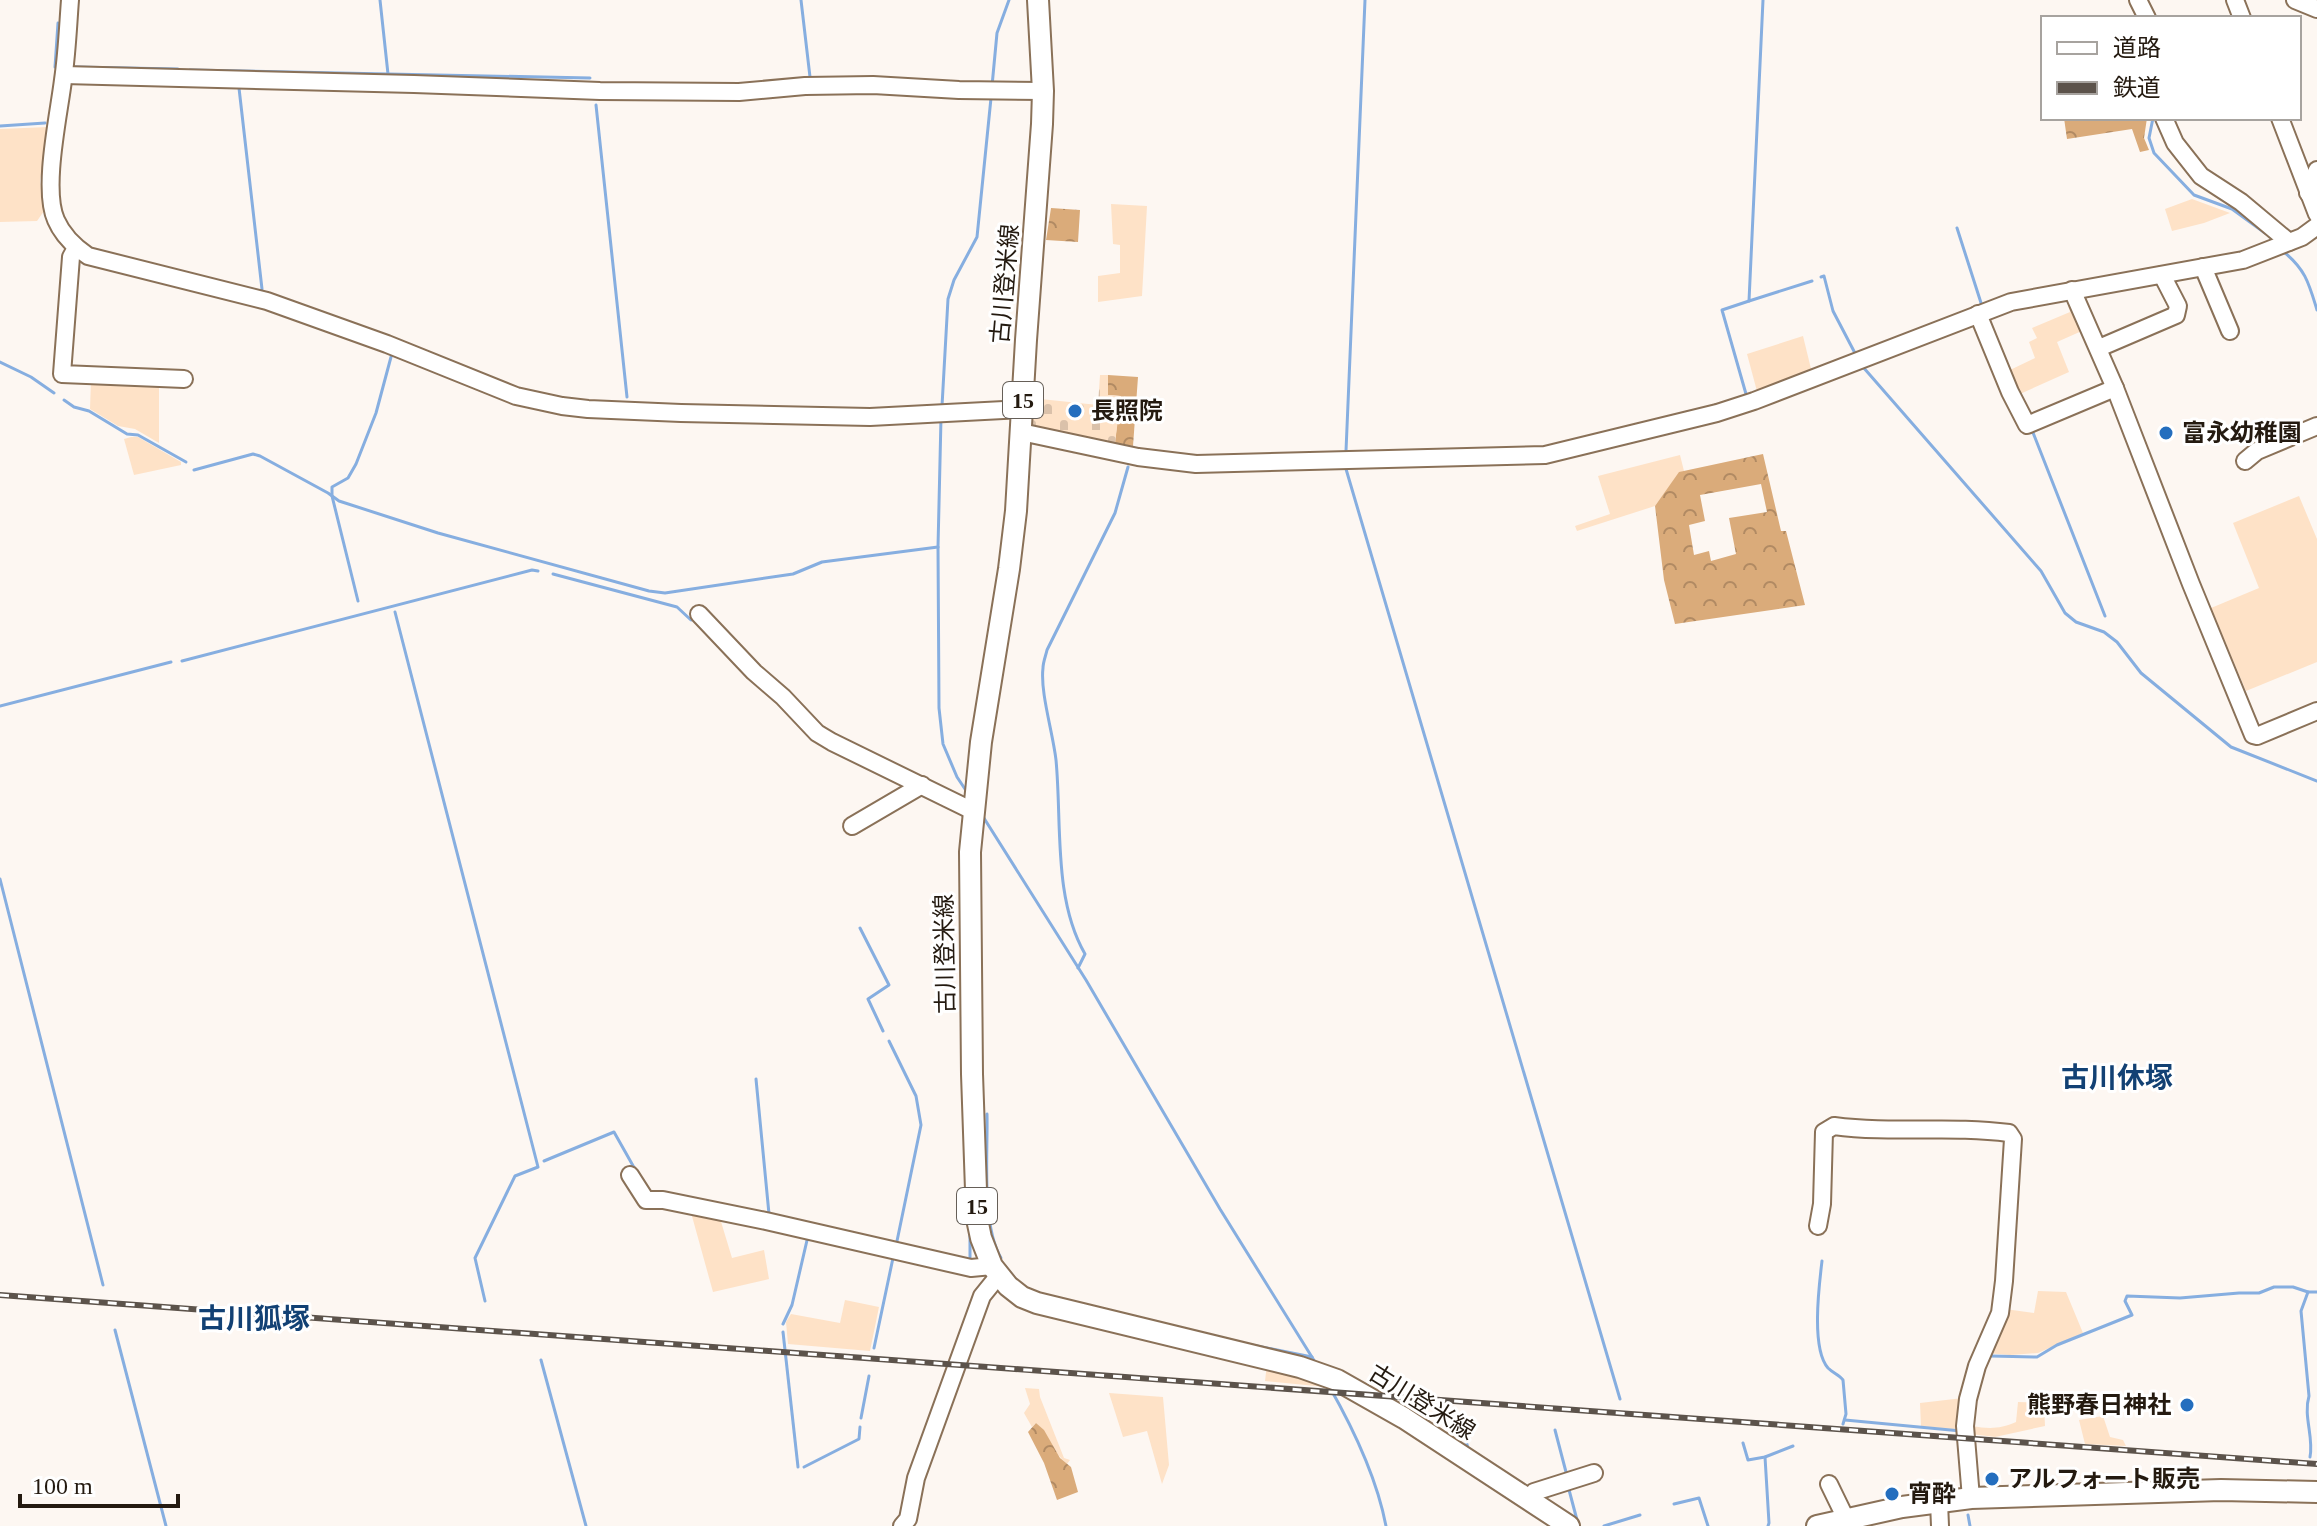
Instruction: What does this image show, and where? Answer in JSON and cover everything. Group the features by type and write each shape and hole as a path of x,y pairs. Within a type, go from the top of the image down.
{"main road":[{"name":"古川登米線","path":"1038,0 1043,91 1039,189 1016,511 974,804 970,895 977,1219 981,1238 995,1271 1022,1297 1303,1367 1337,1380 1404,1418 1569,1526"},
{"path":"1834,1523 1902,1507 1971,1498 2221,1490 2317,1492"}],"street":[{"path":"70,0 51,202 55,218 76,248 88,256 267,301 387,344 516,396 562,406 697,414 870,417 1023,409"},
{"path":"2295,0 2317,9"},
{"path":"64,75 600,91 739,92 805,86 873,85 1043,91"},
{"path":"2165,120 2175,143 2201,176 2241,202 2282,246"},
{"path":"2281,120 2317,214"},
{"path":"2308,193 2317,170"},
{"path":"1021,432 1138,457 1196,464 1545,455 1754,401 2029,297 2243,260 2302,237 2317,226"},
{"path":"76,248 71,257 62,374 184,379"},
{"path":"2203,267 2230,331"},
{"path":"2099,348 2176,315 2178,306 2162,275"},
{"path":"2072,290 2099,348 2253,735 2317,711"},
{"path":"1982,313 2010,392 2027,425 2115,388"},
{"path":"2245,461 2257,451 2317,426"},
{"path":"699,614 817,733 922,785 974,804"},
{"path":"852,826 922,785"},
{"path":"1818,1226 1822,1204 1824,1132 1829,1128 1888,1131 1977,1129 2009,1133 2013,1139 2000,1313 1977,1366 1968,1399 1965,1426 1971,1498"},
{"path":"630,1175 646,1200 663,1200 995,1271 982,1296 916,1478 908,1519 902,1526"},
{"path":"1528,1500 1534,1492 1594,1473"},
{"path":"1829,1484 1834,1523"},
{"path":"1939,1502 1940,1526"}],"green space":[{"path":"2064,120 2147,120 2144,138 2149,150 2140,152 2132,129 2067,139"},
{"path":"48,127 40,181 44,211 37,221 0,222 0,129"},
{"path":"2192,199 2230,213 2172,231 2165,209"},
{"path":"1111,204 1147,206 1142,296 1098,302 1098,276 1120,273 1120,245 1113,244"},
{"path":"1051,208 1080,210 1078,242 1046,240"},
{"path":"2073,304 2084,330 2057,342 2069,372 2020,394 2010,370 2035,358 2029,342 2037,338 2032,328 2070,312 2068,306"},
{"path":"1803,336 1812,373 1758,395 1747,354"},
{"path":"1100,375 1108,375 1108,395 1121,396 1115,443 1036,430 1032,425 1031,398 1098,405"},
{"path":"1108,375 1138,377 1133,446 1115,443 1120,396 1108,395"},
{"path":"91,380 159,384 159,443 135,429 118,426 90,409"},
{"path":"138,437 181,462 181,465 134,475 124,439"},
{"path":"1763,454 1781,531 1786,531 1805,605 1675,624 1664,580 1655,506 1679,472","holes":["1761,484 1767,512 1729,518 1736,554 1711,561 1709,551 1694,555 1689,525 1705,521 1700,495"]},
{"path":"1680,455 1684,471 1679,473 1655,506 1577,531 1575,526 1610,514 1598,476"},
{"path":"2299,496 2317,539 2317,662 2246,691 2211,608 2259,588 2233,523"},
{"path":"690,1209 719,1215 732,1258 764,1250 769,1279 713,1292"},
{"path":"2038,1291 2066,1292 2083,1333 2038,1353 1986,1353 2005,1309 2034,1313"},
{"path":"845,1300 879,1307 870,1351 788,1344 786,1322 791,1314 840,1323"},
{"path":"1267,1364 1321,1378 1326,1387 1265,1381"},
{"path":"1025,1388 1039,1389 1064,1458 1070,1460 1067,1464 1041,1428 1036,1423 1032,1427 1024,1413 1030,1404"},
{"path":"1109,1393 1163,1397 1169,1465 1162,1484 1147,1431 1123,1437"},
{"path":"1963,1398 1960,1430 1921,1426 1920,1403"},
{"path":"2018,1402 2044,1403 2045,1426 1995,1437 1971,1434 1972,1426 1994,1428 2016,1422"},
{"path":"2103,1416 2110,1437 2123,1440 2126,1446 2085,1444 2079,1420"},
{"path":"1036,1423 1044,1430 1060,1458 1071,1467 1078,1492 1057,1500 1044,1463 1028,1432"}],"waterway":[{"path":"380,0 388,74"},
{"path":"801,0 810,77"},
{"path":"992,86 997,33 1009,0"},
{"path":"1346,451 1365,0"},
{"path":"1763,0 1749,301 1812,281"},
{"path":"55,67 58,23"},
{"path":"74,67 178,69"},
{"path":"190,70 590,78"},
{"path":"239,88 262,289"},
{"path":"942,406 948,299 954,280 977,237 991,98"},
{"path":"596,105 627,397"},
{"path":"2153,120 2149,138 2154,153 2194,195 2232,209 2265,233"},
{"path":"0,126 45,123"},
{"path":"1957,228 1982,306"},
{"path":"2284,252 2302,271 2317,310"},
{"path":"1821,277 1824,276 1833,311 1857,357"},
{"path":"1746,394 1722,310 1749,301"},
{"path":"358,601 332,487 348,478 356,464 376,413 391,357"},
{"path":"0,362 31,377 54,393"},
{"path":"1863,367 2041,571 2065,613 2076,622 2104,632 2117,642 2141,673 2231,747 2317,781"},
{"path":"64,400 186,462"},
{"path":"941,418 939,708 943,744 967,792"},
{"path":"2032,430 2105,616"},
{"path":"194,470 253,454 339,501 438,533 665,593 793,574 822,562 938,547"},
{"path":"1078,968 1085,954 1075,932 1063,885 1056,760 1043,689 1043,666 1047,650 1115,513 1128,467"},
{"path":"1346,469 1620,1399"},
{"path":"182,661 532,570 538,571"},
{"path":"553,574 677,607 691,620"},
{"path":"395,612 538,1167 515,1176 475,1258 485,1301"},
{"path":"0,706 171,662"},
{"path":"982,815 1086,980 1220,1209 1315,1362"},
{"path":"0,879 103,1285"},
{"path":"860,928 889,985 868,999 883,1031"},
{"path":"889,1041 916,1096 921,1125 897,1241"},
{"path":"756,1079 769,1214"},
{"path":"987,1114 988,1208 1001,1258"},
{"path":"544,1161 614,1132 636,1171"},
{"path":"970,1229 970,1257"},
{"path":"783,1324 792,1305 808,1236"},
{"path":"874,1348 893,1258"},
{"path":"1822,1261 1819,1347 1828,1368 1843,1380 1846,1414 1843,1424"},
{"path":"1005,1266 1017,1281"},
{"path":"1991,1356 2037,1357 2057,1345 2132,1315 2125,1301 2127,1296 2180,1298 2259,1293 2274,1287 2317,1292"},
{"path":"2308,1292 2301,1311 2309,1396 2310,1457"},
{"path":"115,1330 166,1526"},
{"path":"783,1332 798,1467"},
{"path":"1242,1343 1312,1357"},
{"path":"541,1360 586,1526"},
{"path":"861,1418 869,1376"},
{"path":"1329,1386 1363,1454 1386,1526"},
{"path":"1845,1420 1961,1431"},
{"path":"1461,1425 1468,1448"},
{"path":"804,1467 859,1439 860,1427"},
{"path":"1555,1430 1566,1472"},
{"path":"1743,1443 1748,1460 1793,1446"},
{"path":"1765,1457 1768,1526"},
{"path":"1568,1486 1577,1520 1572,1516"},
{"path":"1674,1504 1699,1498 1708,1526"},
{"path":"1604,1526 1640,1515"},
{"path":"1968,1515 1970,1526"}],"railway":[{"path":"0,1295 2317,1464"}],"place":[{"name":"長照院","path":"1075,411"},
{"name":"富永幼稚園","path":"2166,433"},
{"name":"熊野春日神社","path":"2187,1405"},
{"name":"アルフォート販売","path":"1992,1479"},
{"name":"宵酔","path":"1892,1494"}],"district":[{"name":"古川休塚","path":"2117,1077"},
{"name":"古川狐塚","path":"254,1318"}]}
